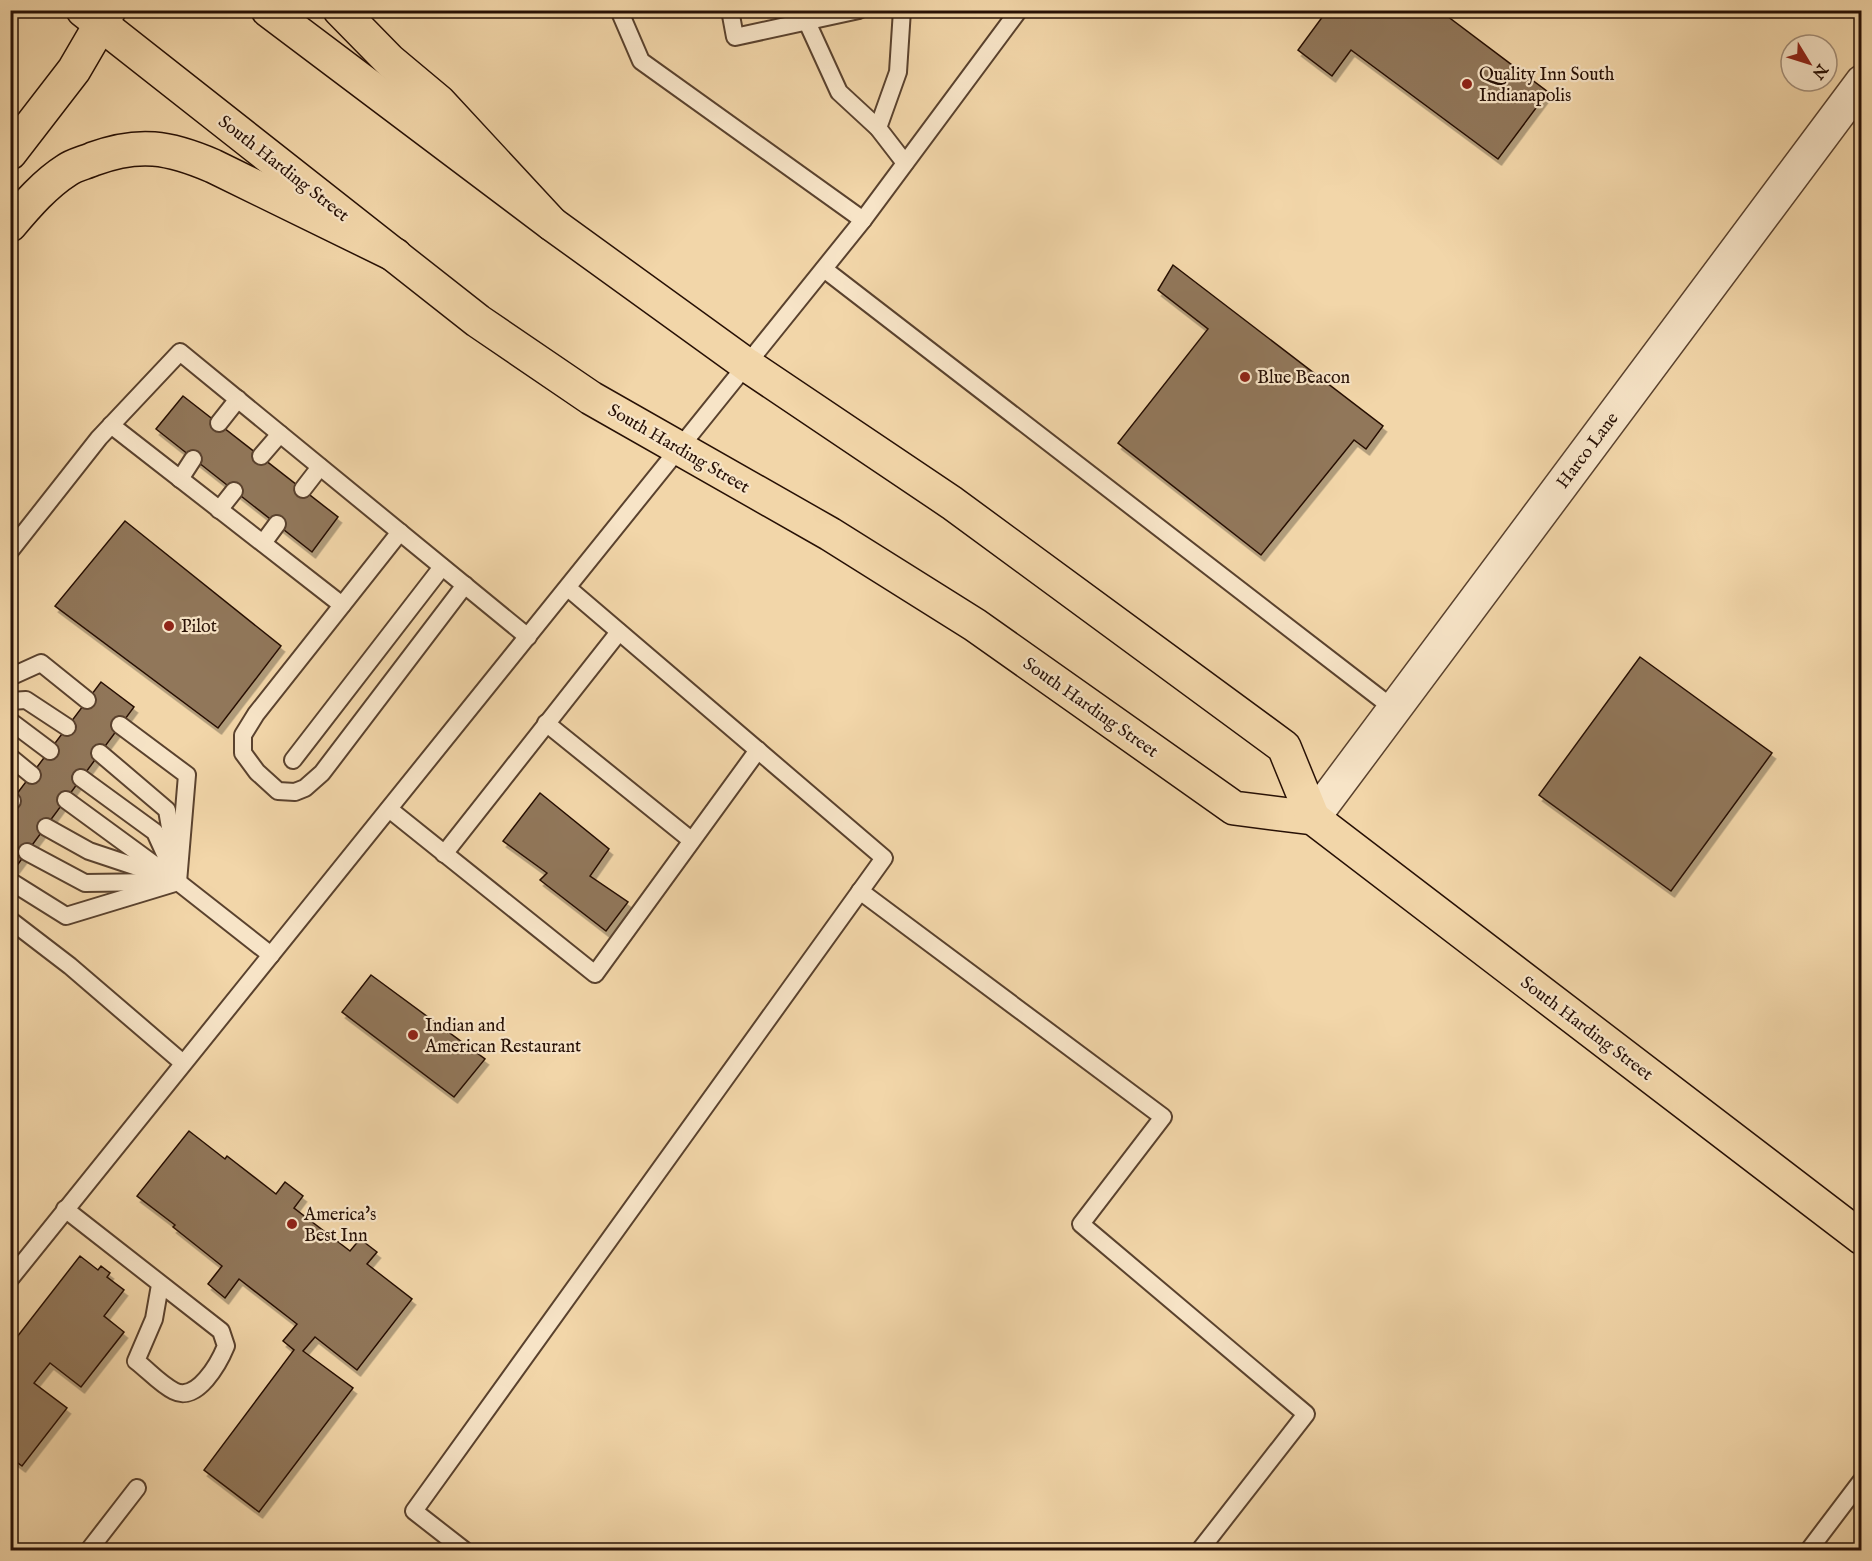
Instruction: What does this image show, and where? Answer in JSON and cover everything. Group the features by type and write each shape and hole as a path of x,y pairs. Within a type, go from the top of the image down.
{"main road":[{"path":"268,10 552,224 747,365 952,503 1284,747 1312,818"},
{"path":"340,10 390,61 439,102 552,224"},
{"path":"10,153 74,70 98,15"},
{"name":"South Harding Street","path":"98,15 394,255 515,347 591,398 830,534 975,625 1234,808 1312,818 1862,1238"},
{"path":"10,225 29,203 68,169 115,151 155,148 184,154 213,166 394,255"}],"street":[{"name":"Harco Lane","path":"1312,818 1862,82"}],"lane":[{"path":"619,10 641,61 863,220"},
{"path":"730,10 735,37 806,16 856,11"},
{"path":"878,128 898,72 902,10"},
{"path":"10,1279 863,220 1019,10"},
{"path":"806,16 839,92 878,128 905,163"},
{"path":"824,269 1394,709"},
{"path":"10,551 99,438 180,352 528,637"},
{"path":"219,423 238,399"},
{"path":"111,425 342,605"},
{"path":"261,456 280,434"},
{"path":"180,479 194,459"},
{"path":"303,489 320,466"},
{"path":"219,510 234,490"},
{"path":"263,543 277,524"},
{"path":"400,532 256,714 243,735 243,753 257,772 278,791 295,792 305,788 322,773 465,585"},
{"path":"293,760 442,567"},
{"path":"464,1551 414,1511 884,858 568,588"},
{"path":"444,854 619,632"},
{"path":"10,677 42,663 87,700"},
{"path":"10,701 26,700 67,727"},
{"path":"10,721 50,751"},
{"path":"546,723 692,840"},
{"path":"120,725 187,776 178,882"},
{"path":"389,809 595,974 758,750"},
{"path":"100,753 167,810 178,882"},
{"path":"10,757 32,775"},
{"path":"81,778 154,832 178,882"},
{"path":"66,800 178,882 271,955"},
{"path":"46,827 89,851 178,882"},
{"path":"27,852 85,883 178,882"},
{"path":"10,881 66,916 178,882"},
{"path":"861,891 1163,1117 1081,1224 1306,1414 1200,1551"},
{"path":"10,920 70,966 183,1063"},
{"path":"65,1209 220,1331 226,1346 220,1360 199,1388 187,1394 175,1392 136,1361 154,1319 160,1285"},
{"path":"1809,1551 1862,1480"},
{"path":"89,1551 136,1488"}],"building":[{"name":"Quality Inn South Indianapolis","path":"1324,10 1439,10 1548,92 1498,159 1351,50 1332,76 1298,50 1326,12"},
{"name":"Blue Beacon","path":"1173,265 1383,426 1366,449 1354,440 1261,555 1118,443 1208,329 1158,290"},
{"path":"183,396 338,517 312,552 156,429"},
{"name":"Pilot","path":"125,521 281,646 218,728 55,606"},
{"path":"1640,657 1772,753 1671,891 1539,795"},
{"path":"101,682 134,707 10,875 10,803"},
{"path":"540,793 609,849 590,876 628,902 606,931 540,880 547,873 503,841"},
{"name":"Indian and American Restaurant","path":"371,975 485,1059 454,1097 342,1012"},
{"path":"189,1131 225,1159 227,1156 276,1194 285,1182 303,1196 294,1208 350,1251 360,1239 377,1252 367,1264 412,1299 357,1370 315,1337 303,1351 353,1388 259,1512 204,1470 294,1350 283,1341 297,1324 239,1279 225,1298 208,1284 222,1266 137,1196"},
{"path":"80,1256 98,1270 101,1266 110,1273 107,1277 124,1290 104,1316 124,1332 81,1387 50,1363 34,1383 67,1408 22,1466 10,1457 10,1336 12,1334 17,1337"}],"place":[{"name":"Quality Inn South Indianapolis","path":"1467,84"},
{"name":"Blue Beacon","path":"1245,377"},
{"name":"Pilot","path":"169,626"},
{"name":"Indian and American Restaurant","path":"413,1035"},
{"name":"America's Best Inn","path":"292,1224"}]}
